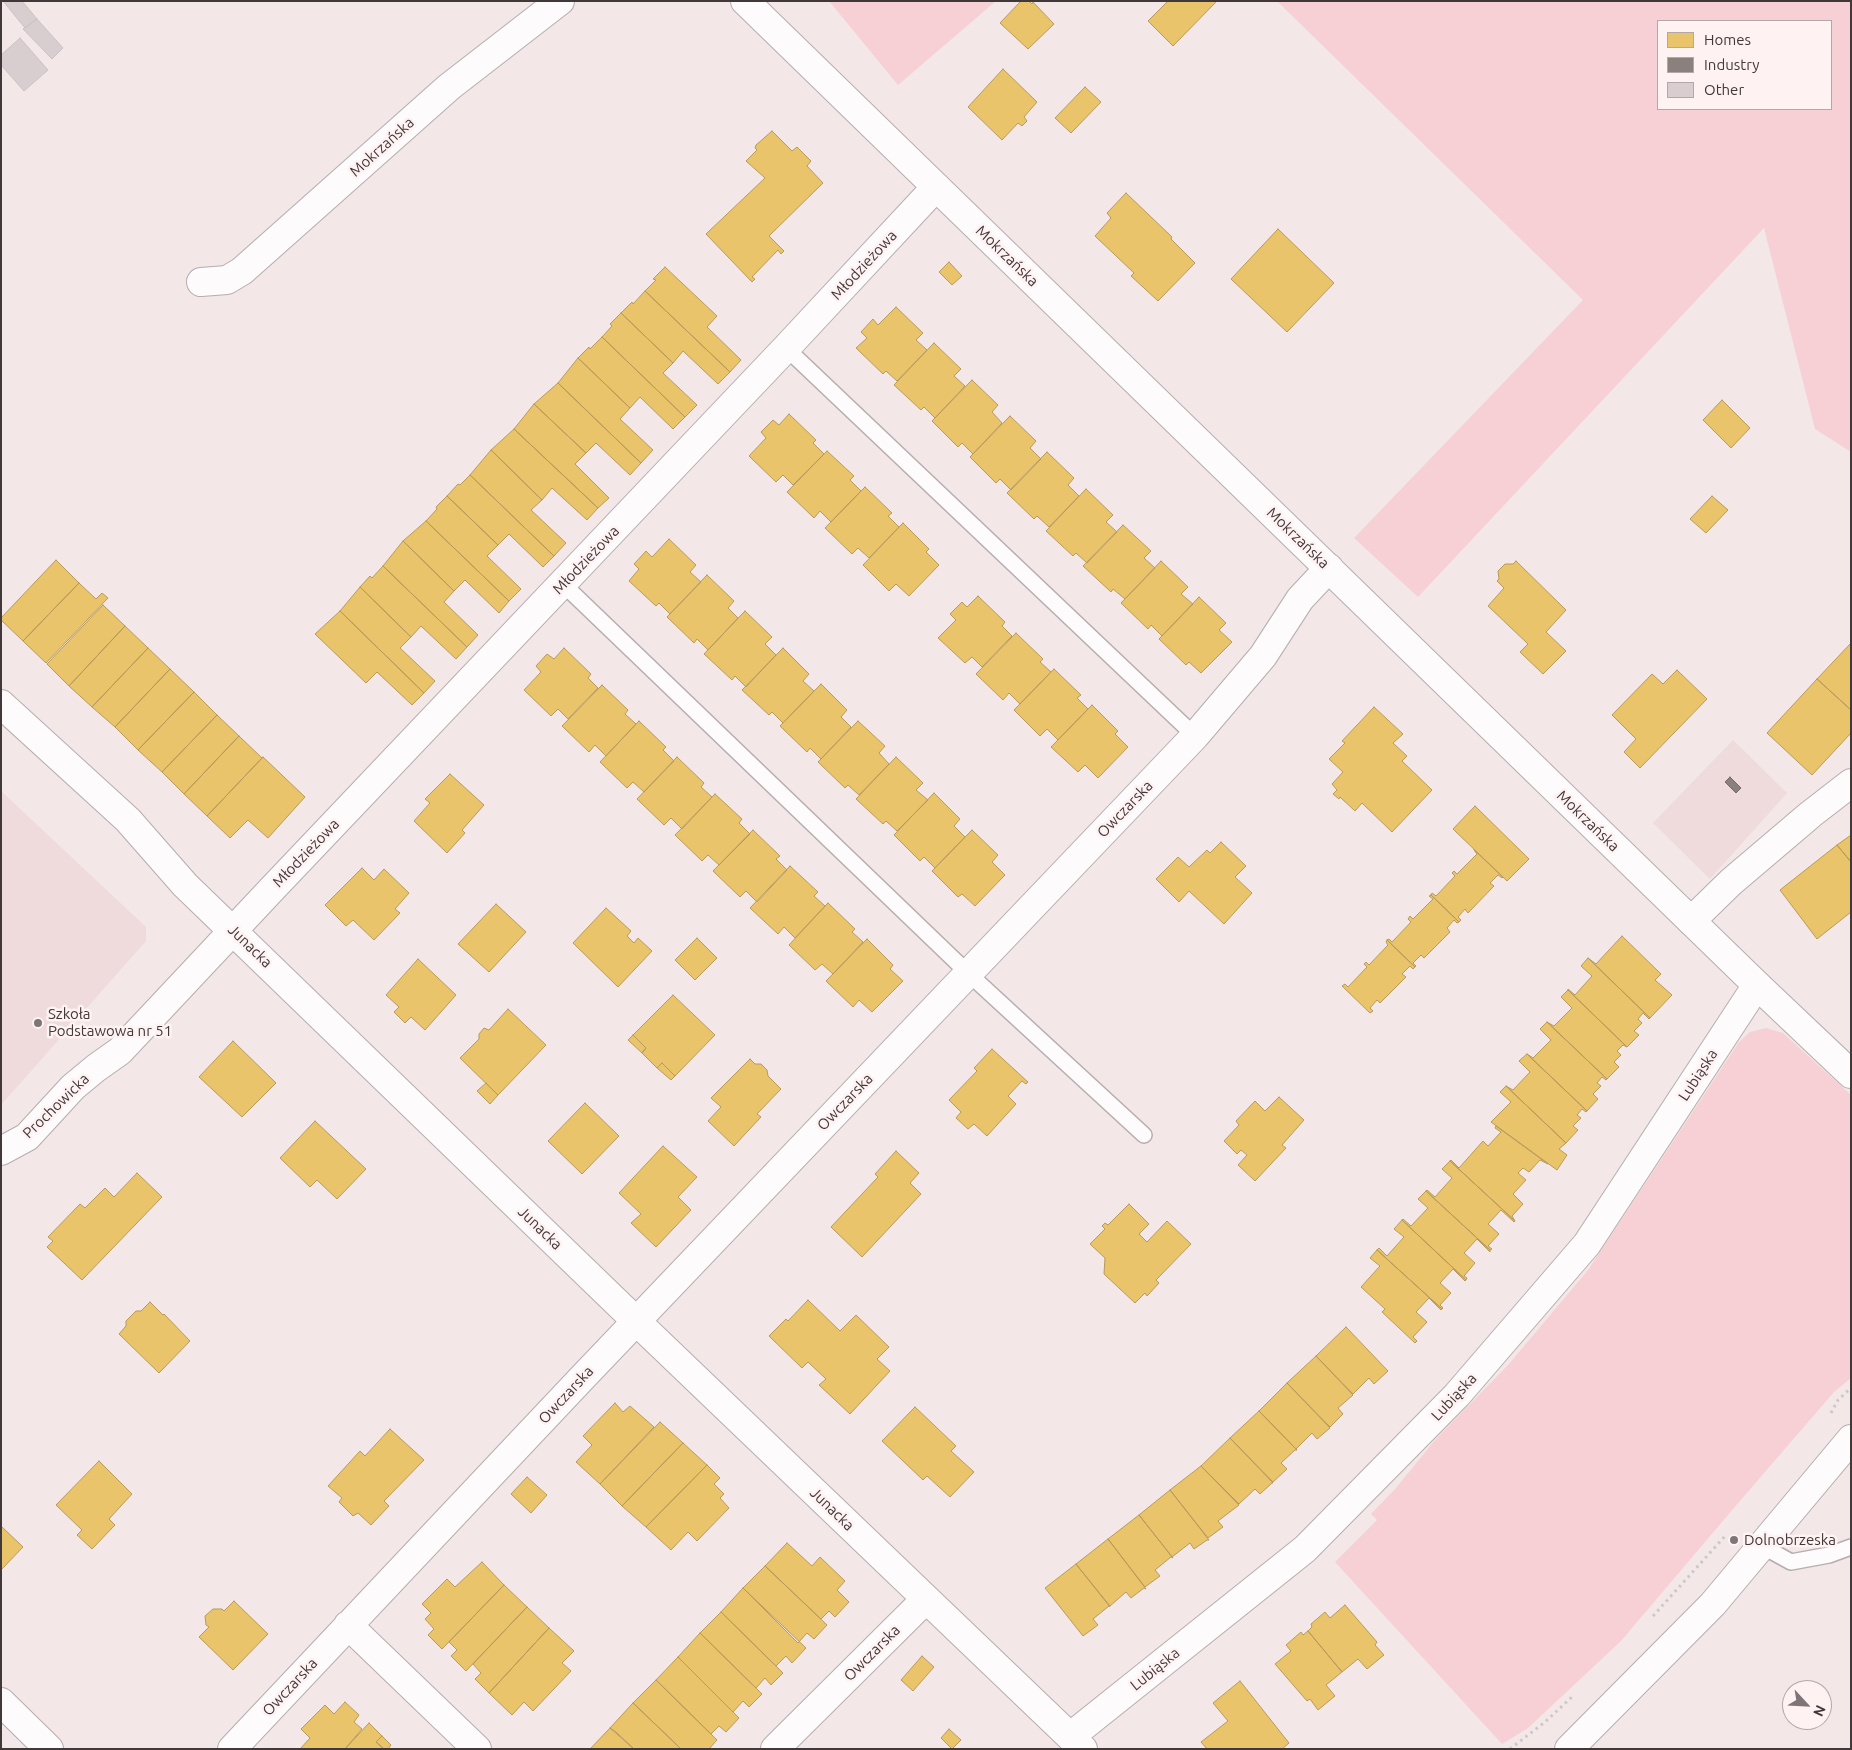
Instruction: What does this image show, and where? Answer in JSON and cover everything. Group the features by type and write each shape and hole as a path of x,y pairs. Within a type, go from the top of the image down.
{"street":[{"name":"Mokrzańska","path":"201,282 227,280 242,271 449,87 560,1"},
{"name":"Mokrzańska","path":"745,1 1691,921 1851,1074"},
{"name":"Młodzieżowa","path":"233,930 563,584 936,187"},
{"name":"Owczarska","path":"232,1749 636,1321 1194,736 1263,656 1300,599 1329,568"},
{"name":"Junacka","path":"1,704 128,820 185,885 636,1321 1077,1742"},
{"path":"1691,921 1731,882 1811,814 1851,783"},
{"name":"Prochowicka","path":"1,1151 26,1137 73,1087 120,1051 233,930"},
{"name":"Lubiąska","path":"1077,1742 1304,1549 1457,1396 1587,1244 1757,985"},
{"path":"1570,1749 1713,1604 1851,1439"},
{"name":"Owczarska","path":"775,1749 926,1599"},
{"path":"348,1625 477,1749"},
{"path":"1,1702 49,1749"}],"lane":[{"path":"786,348 1194,736"},
{"path":"563,584 968,973 1144,1135"},
{"path":"1762,1546 1791,1562 1829,1555 1851,1547"}],"path":[{"path":"1650,1619 1729,1532"},
{"path":"1510,1749 1545,1722 1574,1696"}],"shaded area":[{"path":"829,1 996,1 898,85"},
{"path":"1277,1 1851,1 1851,452 1815,429 1764,228 1418,597 1354,538 1583,300"},
{"path":"1733,740 1787,793 1710,879 1653,823"},
{"name":"Szkoła Podstawowa nr 51","path":"1,791 146,927 146,941 1,1105"},
{"path":"1766,1028 1783,1033 1851,1095 1851,1378 1834,1392 1621,1641 1528,1728 1502,1744 1335,1562 1377,1520 1371,1514 1396,1488 1435,1440 1509,1364 1588,1270 1739,1042 1750,1032"}],"building: Homes":[{"path":"1021,1 1029,1 1032,4 1033,2 1054,24 1028,49 1000,23"},
{"path":"1168,1 1217,1 1173,46 1148,21"},
{"path":"1003,69 1037,102 1024,117 1027,121 1022,126 1018,123 1002,140 968,107"},
{"path":"1085,87 1101,102 1071,133 1055,118"},
{"path":"772,131 792,151 797,147 811,161 807,166 823,183 769,236 784,251 781,254 778,250 752,277 755,279 752,282 706,234 765,178 746,161 757,150 755,148 756,145"},
{"path":"1126,193 1172,237 1171,239 1195,263 1158,301 1131,276 1134,273 1095,236 1111,218 1107,213"},
{"path":"1278,229 1334,283 1287,332 1231,279"},
{"path":"949,262 962,276 952,285 939,272"},
{"path":"665,267 717,316 707,327 741,360 730,372 645,291 656,280 653,279"},
{"path":"645,291 730,372 718,384 683,351 673,363 621,313"},
{"path":"896,307 923,333 916,340 927,350 897,381 886,371 883,374 856,348 867,338 861,332 873,319 878,325"},
{"path":"621,313 673,363 663,373 697,405 685,417 602,337 612,326 610,324"},
{"path":"602,337 685,417 673,429 640,397 630,408 578,358"},
{"path":"934,343 961,369 954,376 965,386 935,418 924,407 921,410 894,385"},
{"path":"578,358 630,408 620,419 653,450 641,463 558,383"},
{"path":"972,380 998,405 992,412 1002,423 973,454 962,443 958,447 932,421"},
{"path":"558,383 641,463 630,475 596,443 586,453 534,404"},
{"path":"1722,400 1750,428 1731,448 1703,420"},
{"path":"534,404 586,453 575,464 609,498 598,508 514,429"},
{"path":"789,414 816,440 813,443 824,454 793,485 783,475 776,482 749,456 766,438 761,432 773,420 779,425"},
{"path":"1010,416 1036,441 1030,448 1041,459 1011,490 1000,479 996,483 970,457"},
{"path":"514,429 598,508 587,520 552,488 542,500 491,450"},
{"path":"491,450 542,500 531,510 566,543 554,556 470,475"},
{"path":"827,451 854,476 850,480 861,491 831,522 820,511 814,518 787,492"},
{"path":"1047,452 1074,478 1068,485 1079,496 1049,527 1037,516 1034,519 1007,493"},
{"path":"470,475 554,556 543,567 509,534 498,545 447,496"},
{"path":"865,487 892,513 888,516 899,527 869,558 858,548 852,554 825,528"},
{"path":"1086,489 1113,515 1106,522 1117,532 1087,563 1076,553 1073,556 1046,531"},
{"path":"447,496 498,545 487,556 521,589 509,601 426,521"},
{"path":"1712,496 1728,510 1706,533 1690,519"},
{"path":"426,521 509,601 499,613 465,580 454,591 403,541"},
{"path":"903,523 929,549 926,552 939,565 909,596 896,584 889,591 863,565"},
{"path":"1123,525 1151,551 1144,558 1155,568 1125,599 1113,589 1111,592 1083,566"},
{"path":"669,539 696,565 690,572 701,582 670,614 659,603 656,606 629,581 639,569 634,564 646,551 652,557"},
{"path":"403,541 454,591 444,602 478,635 467,647 383,566"},
{"path":"56,560 79,583 23,641 1,618"},
{"path":"1161,561 1188,587 1181,594 1193,604 1162,636 1151,625 1148,629 1121,603"},
{"path":"1516,561 1566,610 1546,632 1566,651 1543,674 1520,652 1528,644 1488,606 1504,588 1497,581 1499,579 1498,571 1505,564 1513,564"},
{"path":"383,566 467,647 456,659 421,626 411,637 360,587"},
{"path":"707,575 734,601 728,608 738,618 708,650 697,639 694,643 667,617"},
{"path":"79,583 96,599 102,593 108,598 46,663 23,641"},
{"path":"360,587 411,637 400,648 435,681 424,693 340,611"},
{"path":"978,596 1005,622 1002,626 1012,636 982,667 972,657 965,663 938,638 956,620 950,614 962,602 967,607"},
{"path":"1199,597 1226,623 1219,630 1232,642 1201,673 1189,662 1186,665 1159,639"},
{"path":"103,605 125,626 69,686 47,664"},
{"path":"340,611 424,693 412,705 377,672 366,683 315,634"},
{"path":"745,611 772,637 765,644 776,655 746,687 735,676 732,680 704,654"},
{"path":"125,626 148,648 92,707 69,686"},
{"path":"1016,633 1043,659 1040,662 1051,672 1020,704 1009,693 1003,700 976,674"},
{"path":"1851,643 1851,710 1817,679"},
{"path":"148,648 170,669 115,727 92,707"},
{"path":"564,648 591,674 588,678 598,688 568,719 558,709 551,716 524,690 541,672 536,666 547,654 554,659"},
{"path":"783,648 809,674 803,681 814,691 783,723 772,712 769,715 742,690"},
{"path":"170,669 194,692 138,750 115,727"},
{"path":"1054,669 1081,695 1077,698 1088,709 1058,740 1047,729 1040,736 1014,710"},
{"path":"1677,670 1707,699 1640,768 1624,752 1636,739 1612,715 1652,674 1663,684"},
{"path":"1817,679 1851,710 1851,733 1812,775 1767,733"},
{"path":"821,684 847,710 841,717 851,727 821,759 810,748 807,752 780,726"},
{"path":"602,685 628,710 625,714 636,724 606,756 595,745 589,752 562,726"},
{"path":"194,692 217,715 162,772 138,750"},
{"path":"1092,705 1118,731 1115,734 1128,747 1098,778 1085,765 1078,772 1051,747"},
{"path":"1374,707 1403,734 1393,743 1407,756 1402,761 1432,790 1392,832 1362,803 1355,811 1340,797 1339,799 1333,794 1337,790 1332,784 1343,772 1329,759 1345,743 1342,741"},
{"path":"217,715 239,736 184,794 162,772"},
{"path":"639,721 666,747 663,750 674,761 644,792 633,782 627,788 600,762"},
{"path":"858,721 885,746 879,753 889,764 859,795 848,785 845,788 818,762"},
{"path":"239,736 262,758 207,816 184,794"},
{"path":"263,757 305,797 268,838 248,820 230,838 207,816"},
{"path":"677,757 704,783 701,787 712,797 682,829 671,818 664,825 637,799"},
{"path":"896,757 923,783 916,790 928,800 897,831 886,821 883,824 856,799"},
{"path":"450,774 484,805 462,830 465,833 447,853 414,821 430,803 425,799"},
{"path":"934,793 960,819 954,826 965,837 935,868 924,857 920,861 894,835"},
{"path":"715,794 742,819 739,823 750,834 719,865 708,855 702,861 675,835"},
{"path":"1475,806 1529,859 1507,881 1453,829"},
{"path":"753,830 780,856 776,859 787,870 757,902 746,891 740,897 713,871"},
{"path":"972,830 998,855 992,862 1005,875 975,906 962,894 958,897 932,871"},
{"path":"1851,835 1851,862 1837,845"},
{"path":"1221,842 1246,866 1235,877 1252,893 1224,924 1189,891 1179,902 1156,879 1178,857 1189,867 1207,850 1210,853"},
{"path":"1837,845 1851,862 1851,912 1817,939 1780,890"},
{"path":"1474,850 1503,877 1498,875 1490,883 1494,886 1468,913 1465,909 1458,917 1461,920 1459,922 1431,895 1432,893 1436,896 1455,876 1452,873 1454,871 1457,874 1477,854"},
{"path":"790,866 818,892 814,896 825,906 795,938 784,927 778,934 750,908"},
{"path":"362,868 374,880 384,869 409,893 395,909 400,913 374,940 353,920 346,926 325,905"},
{"path":"1431,895 1459,922 1457,923 1454,920 1447,928 1450,932 1424,958 1421,955 1413,963 1415,967 1387,940 1389,939 1392,942 1411,922 1408,919 1410,916 1413,919 1433,899 1429,896"},
{"path":"828,903 855,929 852,932 863,942 833,974 822,964 815,970 789,945"},
{"path":"496,904 526,932 489,972 458,944"},
{"path":"606,908 631,931 627,936 634,943 638,938 652,951 618,987 573,943"},
{"path":"1622,936 1661,974 1655,980 1672,995 1650,1018 1588,958 1596,964"},
{"path":"697,938 717,958 695,980 675,960"},
{"path":"867,939 893,965 890,969 903,981 872,1012 859,1000 853,1007 826,981"},
{"path":"1387,940 1415,967 1413,969 1410,966 1402,974 1406,977 1380,1003 1377,1000 1370,1008 1373,1011 1370,1013 1342,986 1345,984 1348,987 1367,967 1364,964 1366,962 1369,965 1388,945"},
{"path":"1588,958 1650,1018 1643,1013 1638,1019 1642,1023 1634,1031 1639,1035 1627,1047 1568,990 1575,995 1592,976 1581,966"},
{"path":"418,959 456,995 425,1030 411,1017 405,1023 394,1012 399,1007 386,995"},
{"path":"1568,990 1627,1047 1623,1045 1617,1051 1621,1055 1614,1062 1619,1067 1607,1079 1547,1022 1554,1026 1572,1008 1561,997"},
{"path":"673,995 715,1035 675,1076 662,1063 657,1068 642,1053 646,1048 633,1035"},
{"path":"508,1009 546,1045 498,1095 460,1058 479,1039 479,1034 484,1028 489,1030"},
{"path":"1547,1022 1607,1079 1602,1077 1597,1083 1601,1086 1593,1094 1598,1099 1587,1111 1527,1054 1533,1058 1551,1040 1540,1029"},
{"path":"633,1035 646,1048 642,1053 628,1040"},
{"path":"233,1041 276,1083 242,1117 199,1077"},
{"path":"992,1049 1028,1082 1026,1084 1022,1081 1008,1096 1016,1104 987,1136 974,1124 968,1129 956,1118 961,1112 949,1100 977,1071 974,1068"},
{"path":"1527,1054 1587,1111 1582,1109 1577,1115 1581,1118 1573,1126 1578,1130 1566,1143 1506,1086 1513,1090 1530,1072 1519,1061"},
{"path":"750,1059 755,1064 761,1064 767,1070 768,1076 781,1089 757,1114 761,1117 734,1146 708,1121 721,1107 711,1098"},
{"path":"662,1063 675,1076 671,1080 657,1068"},
{"path":"486,1083 498,1095 490,1104 477,1091"},
{"path":"1506,1086 1566,1143 1559,1149 1567,1155 1557,1170 1491,1122 1511,1102 1500,1092"},
{"path":"1279,1097 1304,1120 1282,1145 1286,1148 1255,1181 1238,1165 1247,1155 1241,1150 1237,1154 1224,1141 1239,1125 1236,1121 1255,1101 1265,1111"},
{"path":"585,1103 619,1136 582,1174 548,1141"},
{"path":"315,1121 366,1169 337,1199 317,1180 310,1187 280,1158"},
{"path":"1496,1126 1548,1164 1540,1160 1529,1172 1523,1168 1518,1173 1526,1180 1513,1194 1523,1204 1512,1216 1515,1221 1450,1161 1459,1168 1483,1141 1488,1146 1501,1132 1495,1128"},
{"path":"663,1146 697,1177 678,1197 691,1210 656,1247 631,1223 641,1214 619,1193"},
{"path":"896,1151 919,1173 910,1183 921,1194 862,1257 831,1227 878,1177 875,1174"},
{"path":"1450,1161 1515,1221 1501,1210 1488,1224 1499,1234 1488,1246 1492,1249 1490,1250 1426,1191 1435,1197 1452,1178 1442,1169"},
{"path":"137,1173 162,1197 82,1280 47,1247 53,1241 48,1237 80,1204 85,1208 105,1188 114,1197"},
{"path":"1426,1191 1490,1250 1490,1252 1477,1239 1464,1253 1475,1263 1464,1276 1467,1278 1466,1280 1402,1220 1411,1226 1428,1208 1418,1199"},
{"path":"1129,1204 1149,1224 1139,1234 1147,1242 1167,1221 1191,1244 1156,1280 1159,1283 1147,1296 1145,1293 1135,1303 1104,1274 1105,1258 1090,1244 1105,1229 1102,1226 1105,1223 1108,1225"},
{"path":"1402,1220 1466,1280 1453,1269 1440,1283 1451,1293 1440,1305 1442,1309 1377,1250 1379,1248 1387,1256 1404,1237 1394,1229"},
{"path":"1377,1250 1442,1309 1429,1298 1416,1312 1427,1322 1413,1337 1417,1341 1415,1343 1382,1312 1385,1309 1361,1287 1380,1266 1370,1258"},
{"path":"808,1300 840,1331 856,1315 889,1347 877,1359 890,1371 850,1414 819,1385 826,1379 808,1362 802,1368 769,1336 786,1319 788,1321"},
{"path":"150,1302 190,1341 159,1373 119,1334 126,1326 126,1321 136,1311 141,1311"},
{"path":"1346,1327 1388,1371 1374,1384 1369,1378 1353,1394 1316,1356"},
{"path":"1316,1356 1353,1395 1338,1408 1343,1414 1330,1427 1287,1383"},
{"path":"1287,1383 1330,1428 1317,1439 1312,1433 1296,1449 1259,1411"},
{"path":"615,1403 623,1412 630,1406 654,1427 600,1484 576,1462 592,1445 583,1436"},
{"path":"915,1407 956,1446 951,1451 974,1472 950,1497 927,1476 923,1480 882,1441"},
{"path":"1259,1411 1297,1450 1281,1463 1287,1469 1273,1482 1230,1438"},
{"path":"660,1422 683,1443 622,1506 600,1484"},
{"path":"390,1429 424,1460 384,1501 389,1506 371,1525 358,1513 353,1516 339,1502 342,1498 328,1486 360,1451 365,1456"},
{"path":"1230,1438 1273,1483 1260,1494 1255,1489 1239,1504 1201,1466"},
{"path":"683,1443 707,1465 646,1527 622,1506"},
{"path":"99,1461 132,1494 109,1519 115,1525 92,1549 77,1535 82,1530 56,1505"},
{"path":"707,1465 720,1478 714,1484 724,1494 720,1498 729,1508 697,1541 688,1532 671,1550 646,1527"},
{"path":"1201,1466 1239,1505 1218,1521 1223,1527 1208,1538 1170,1490"},
{"path":"527,1477 547,1495 531,1513 511,1494"},
{"path":"1170,1490 1209,1540 1194,1549 1190,1543 1172,1557 1139,1515"},
{"path":"1139,1515 1173,1558 1171,1557 1155,1570 1160,1576 1145,1587 1108,1539"},
{"path":"1,1526 23,1547 1,1570"},
{"path":"1108,1539 1146,1589 1144,1588 1131,1598 1126,1592 1110,1606 1076,1564"},
{"path":"787,1543 812,1566 820,1557 845,1581 837,1590 849,1602 835,1617 829,1611 821,1619 765,1566"},
{"path":"482,1562 504,1585 442,1649 428,1635 434,1629 425,1619 431,1613 422,1604 447,1579 455,1587"},
{"path":"1076,1564 1110,1607 1093,1619 1098,1625 1083,1636 1045,1588"},
{"path":"765,1566 827,1625 814,1639 807,1633 798,1643 743,1588"},
{"path":"504,1585 527,1607 466,1671 451,1656 457,1650 449,1642"},
{"path":"743,1588 806,1648 792,1663 786,1656 776,1666 721,1612"},
{"path":"234,1601 268,1634 233,1670 199,1637 209,1627 206,1625 205,1616 213,1609 222,1609 224,1611"},
{"path":"1345,1605 1377,1642 1375,1645 1384,1655 1367,1669 1358,1659 1342,1672 1308,1631 1312,1627 1311,1624 1325,1612 1330,1618"},
{"path":"527,1607 549,1628 489,1693 475,1679 481,1673 473,1664"},
{"path":"721,1612 783,1673 771,1685 765,1678 756,1688 700,1633"},
{"path":"549,1628 574,1651 562,1663 571,1671 533,1711 524,1702 512,1715 489,1693"},
{"path":"1308,1631 1342,1672 1326,1685 1335,1696 1318,1710 1310,1699 1307,1701 1275,1664 1291,1651 1286,1645 1301,1632 1303,1635"},
{"path":"700,1633 762,1694 749,1707 743,1701 733,1712 678,1657"},
{"path":"922,1656 934,1667 913,1691 901,1680"},
{"path":"678,1657 739,1718 726,1732 719,1726 711,1734 656,1680"},
{"path":"656,1680 717,1740 709,1749 681,1749 633,1703"},
{"path":"1240,1681 1289,1743 1282,1749 1207,1749 1201,1742 1228,1721 1213,1703"},
{"path":"345,1702 359,1715 354,1722 362,1729 345,1749 300,1749 310,1738 301,1729 325,1705 334,1714"},
{"path":"633,1703 681,1749 634,1749 610,1728"},
{"path":"369,1723 382,1736 376,1742 384,1749 345,1749"},
{"path":"610,1728 616,1732 634,1749 590,1749"},
{"path":"949,1729 961,1740 952,1749 941,1738"},
{"path":"382,1736 391,1745 388,1749 384,1749 376,1742"}],"building: Industry":[{"path":"1730,777 1741,788 1736,793 1725,782"}],"building: Other":[{"path":"3,1 22,1 37,19 25,28"},
{"path":"37,19 63,48 52,59 23,29"},
{"path":"20,38 48,70 24,91 1,65 1,55"}],"place":[{"name":"Szkoła Podstawowa nr 51","path":"38,1023"},
{"name":"Dolnobrzeska","path":"1734,1540"}]}
